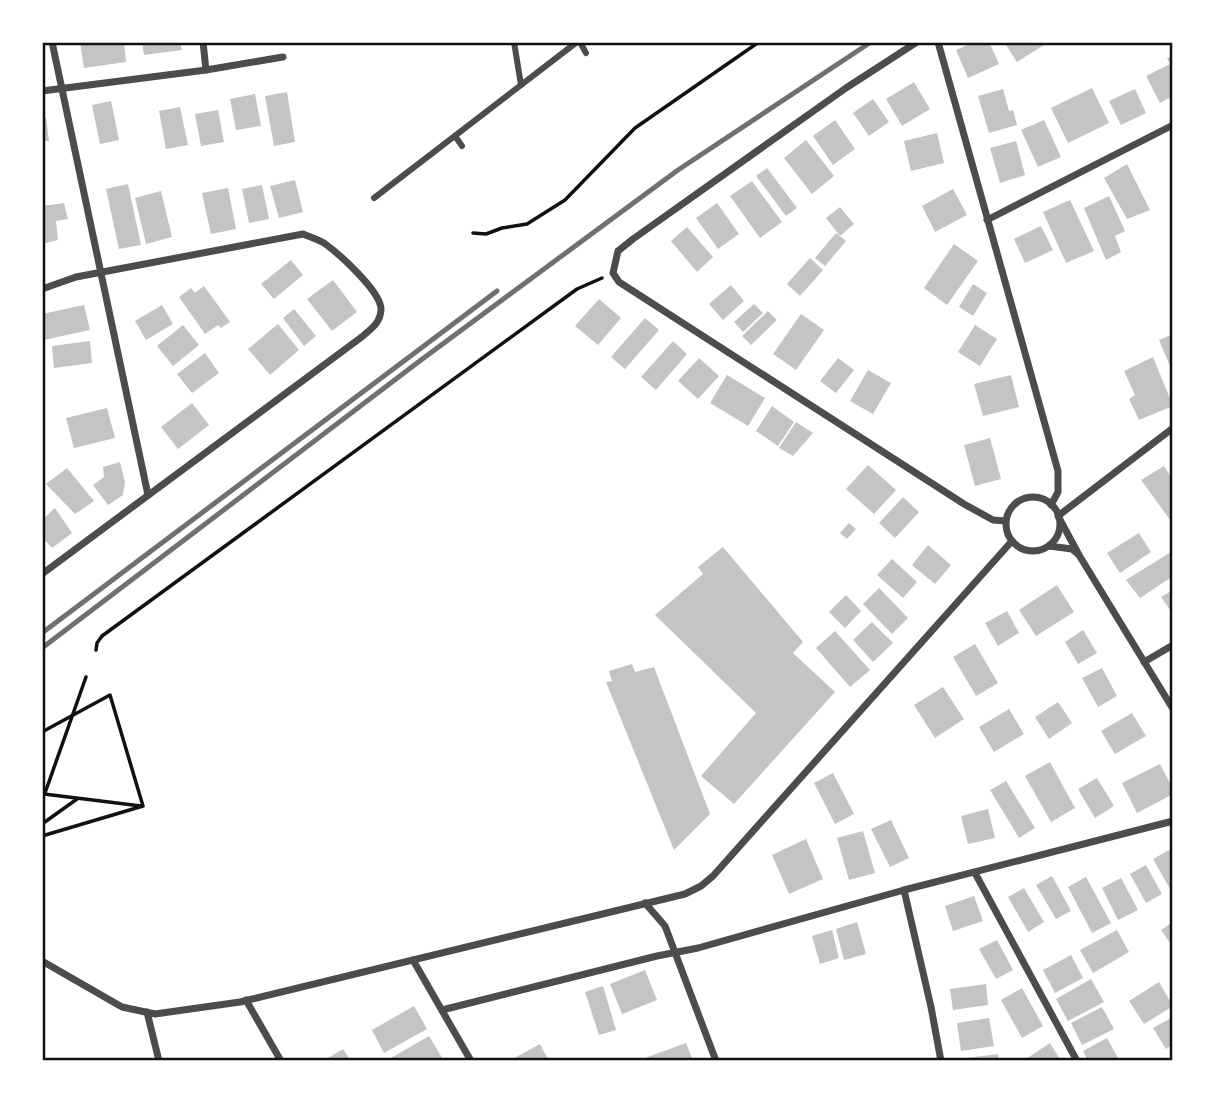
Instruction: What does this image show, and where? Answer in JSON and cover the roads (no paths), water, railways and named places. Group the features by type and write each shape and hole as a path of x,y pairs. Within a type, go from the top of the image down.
{"street":[{"path":"52,42 148,495"},
{"path":"203,42 206,70"},
{"path":"514,42 521,85"},
{"path":"374,198 578,42 586,53"},
{"path":"917,42 846,88 633,239 618,251 613,272 619,282 964,505 993,520 1006,521"},
{"path":"938,42 1058,471 1058,492 1051,505"},
{"path":"42,91 206,70 283,57"},
{"path":"988,220 1173,125"},
{"path":"455,136 462,146"},
{"path":"426,158 432,166"},
{"path":"42,289 76,277 303,234 320,240 340,254 377,296 381,310 377,324 42,574"},
{"path":"1058,516 1173,428"},
{"path":"1058,516 1059,530 1049,545 1040,550 1021,549 1008,533 1006,521 1017,502 1035,497 1051,505 1058,516 1079,555 1173,709"},
{"path":"42,961 122,1007 155,1014 246,1000 685,894 713,876 1012,541"},
{"path":"1049,545 1072,549 1079,555"},
{"path":"1144,662 1173,645"},
{"path":"442,1010 698,948 904,890 1173,821"},
{"path":"975,873 1077,1061"},
{"path":"904,890 932,1007 941,1061"},
{"path":"645,903 665,926 716,1061"},
{"path":"414,960 471,1061"},
{"path":"246,1000 281,1061"},
{"path":"148,1013 159,1061"}],"railway":[{"path":"42,648 421,360 678,170 871,42"},
{"path":"42,633 497,291"}]}
